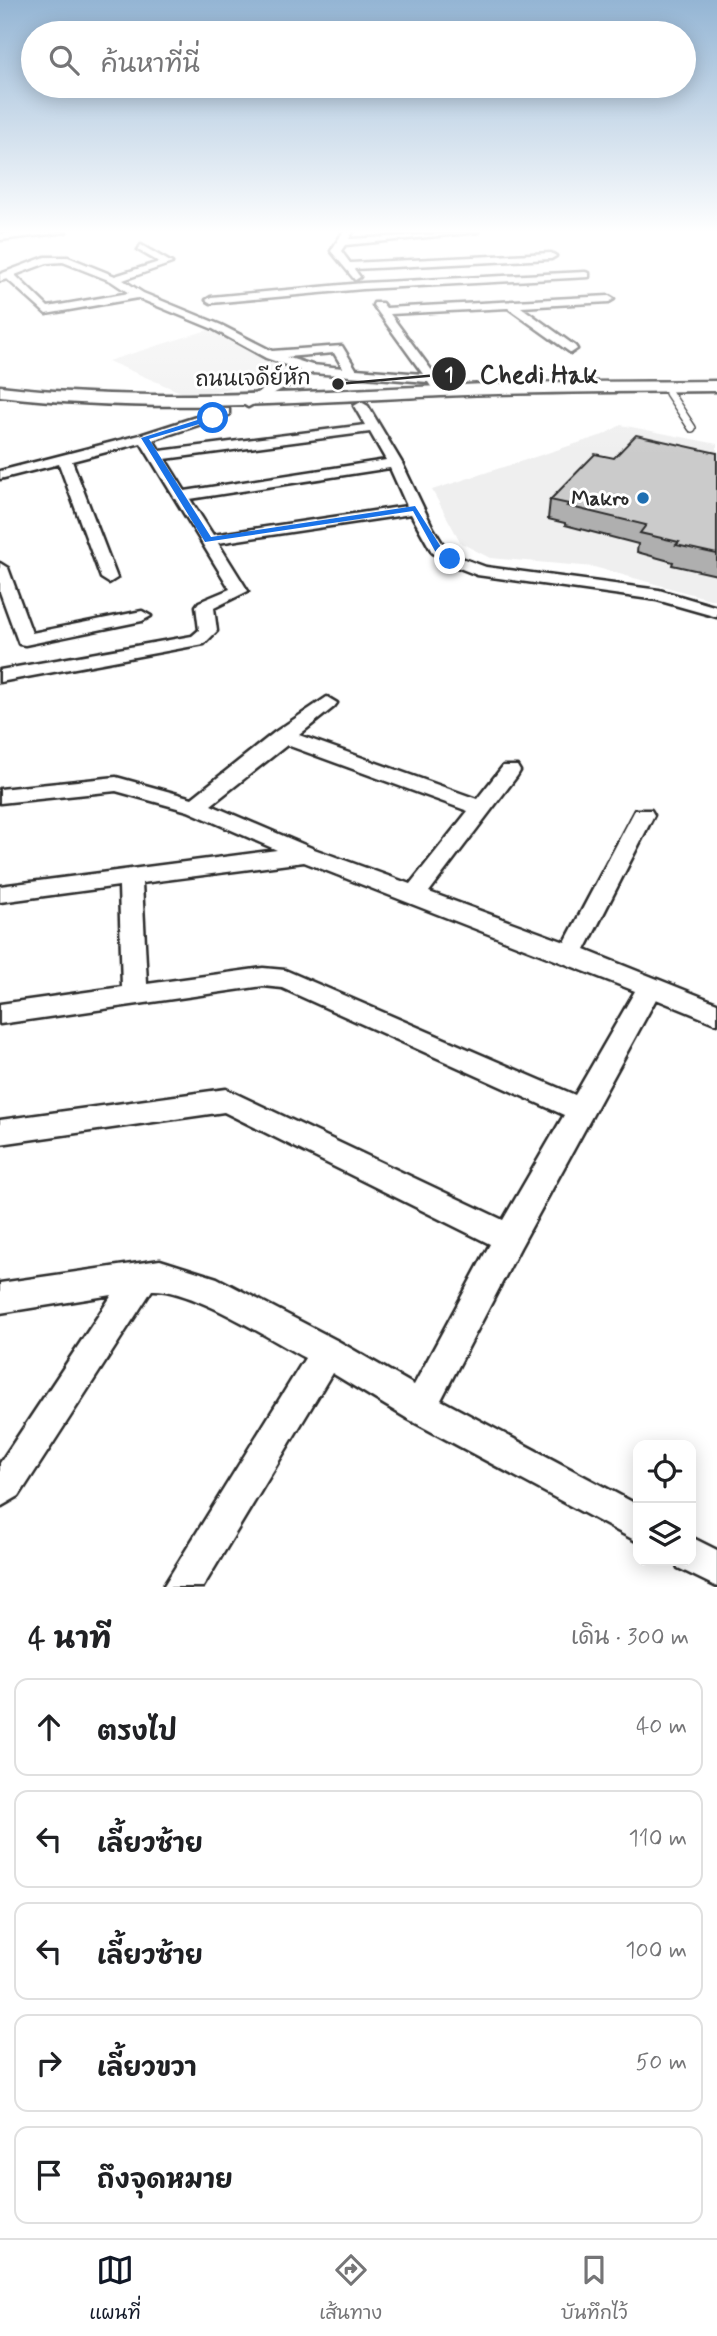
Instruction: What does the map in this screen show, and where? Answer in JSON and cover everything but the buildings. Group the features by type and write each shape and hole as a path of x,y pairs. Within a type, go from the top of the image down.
{"main road":[{"name":"ถนนเจดีย์หัก","path":"0,391 71,399 248,403 437,385 717,386"},
{"name":"ถนนเจดีย์หัก","path":"0,400 80,407 224,412 459,399 717,392"}],"street":[{"path":"40,306 46,311 75,306"},
{"path":"166,306 217,327 270,355 310,369 352,372 437,385"},
{"path":"380,306 437,385"},
{"path":"384,311 488,306"},
{"path":"511,306 571,349"},
{"path":"270,355 338,349 352,372"},
{"path":"248,403 303,376 310,369"},
{"path":"361,405 438,549 465,567 659,595 717,612"},
{"path":"0,475 145,438 224,412"},
{"path":"156,456 372,428"},
{"path":"0,676 204,638 208,631 205,606 240,592 145,438"},
{"path":"64,458 109,578"},
{"path":"179,496 394,463"},
{"path":"208,540 415,509"},
{"path":"0,568 25,640 142,616"},
{"path":"197,806 327,702"},
{"path":"282,736 480,808"},
{"path":"415,894 510,771"},
{"path":"0,796 116,784 197,806 306,854 570,954 717,1014"},
{"path":"570,954 643,816"},
{"path":"0,894 306,854"},
{"path":"130,879 135,995"},
{"path":"0,1014 263,976 285,979 581,1110"},
{"path":"420,1407 509,1238 650,987"},
{"path":"0,1132 226,1100 509,1238"},
{"path":"0,1298 160,1275 206,1289 327,1352 420,1407 633,1521"},
{"path":"0,1489 7,1484 143,1276"},
{"path":"182,1587 327,1352"},
{"path":"696,1558 717,1570"}],"lane":[{"path":"668,393 692,428"}],"shaded area":[{"path":"208,330 298,373 192,397 108,361"},
{"path":"621,425 717,444 717,601 594,567 490,558 461,543 432,490 603,435"}],"place":[{"name":"Chedi Hak","path":"338,384"},
{"name":"Makro","path":"643,498"}],"route":[{"path":"213,418 145,438 208,540 415,509 438,549 450,559"}]}
